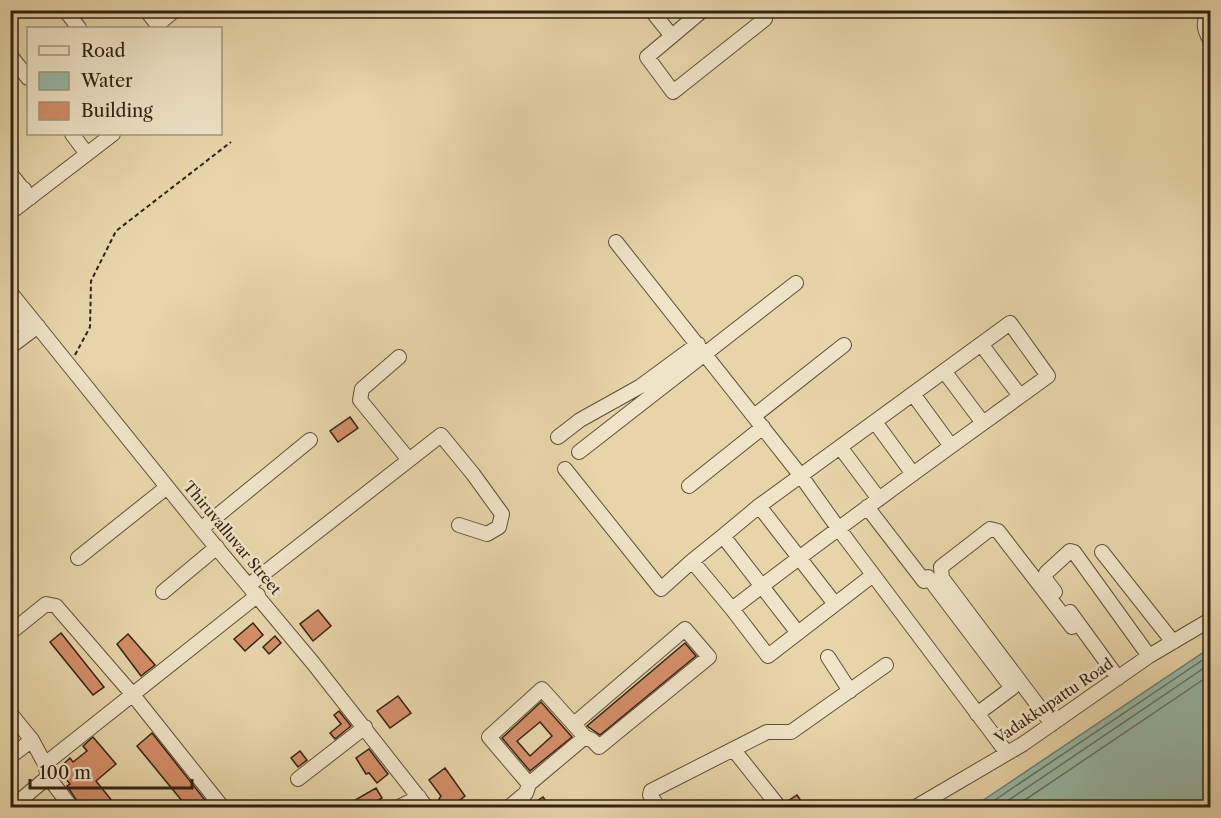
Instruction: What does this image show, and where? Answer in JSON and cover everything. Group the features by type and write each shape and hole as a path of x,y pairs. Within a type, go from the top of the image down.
{"street":[{"path":"65,10 78,27"},
{"path":"146,10 159,27 175,10"},
{"path":"651,10 671,35"},
{"path":"703,10 647,57 673,92 765,19 759,10"},
{"path":"1210,12 1204,24 1210,40"},
{"path":"10,55 27,77"},
{"path":"73,135 87,154"},
{"path":"10,200 27,194 112,135"},
{"path":"12,176 27,194"},
{"path":"10,213 27,194"},
{"path":"616,242 759,421 1007,753"},
{"path":"558,437 580,420 701,349 796,283"},
{"name":"Thiruvalluvar Street","path":"10,292 34,329 70,365 423,802"},
{"path":"10,310 34,329 10,347"},
{"path":"565,469 661,589 759,506 1010,323 1048,375 838,528 732,609"},
{"path":"981,344 1020,396"},
{"path":"689,486 843,345"},
{"path":"579,452 701,349"},
{"path":"399,357 362,389 360,400 409,460"},
{"path":"944,371 983,423"},
{"path":"914,394 951,446"},
{"path":"874,422 913,474"},
{"path":"11,807 46,770 254,590 441,435 502,514 499,527 487,534 459,525"},
{"path":"201,529 310,440"},
{"path":"840,447 879,499"},
{"path":"78,558 167,487"},
{"path":"759,506 835,604"},
{"path":"867,507 924,581 928,577 1012,688 977,714"},
{"path":"1052,724 942,578 941,567 990,529 994,529 998,531 1072,627"},
{"path":"723,536 798,633"},
{"path":"163,592 217,547"},
{"path":"1118,678 1045,577 1046,573 1070,551 1077,555 1149,656"},
{"path":"1102,552 1173,642"},
{"path":"692,561 768,656 873,575"},
{"path":"10,633 46,604 56,606 133,695 223,807"},
{"name":"Vadakkupattu Road","path":"914,807 1007,753 1149,656 1210,620"},
{"path":"529,784 489,737 542,689 585,737 599,747 709,657 685,629 574,724"},
{"path":"828,657 850,691"},
{"path":"659,807 650,795 651,791 767,732 791,732 886,665"},
{"path":"10,712 32,740 46,770 72,807"},
{"path":"298,779 365,728"},
{"path":"508,807 526,793 529,784 585,737"},
{"path":"10,758 32,740"},
{"path":"733,749 780,807"},
{"path":"397,807 423,802"}],"path":[{"path":"70,365 90,327 91,281 116,231 231,142"}],"water":[{"path":"1210,648 1210,807 973,807"}],"building":[{"path":"350,417 358,428 338,442 330,431"},
{"path":"318,610 331,626 313,641 300,624"},
{"path":"253,623 263,635 245,651 234,639"},
{"path":"61,633 104,687 93,695 50,642"},
{"path":"128,634 155,665 141,676 117,644"},
{"path":"275,636 281,643 269,654 263,647"},
{"path":"685,643 696,656 600,735 587,726"},
{"path":"398,696 411,713 390,728 377,711"},
{"path":"541,702 572,737 530,771 502,738","holes":["540,722 552,736 530,756 517,741"]},
{"path":"339,711 351,726 335,739 330,733 341,724 334,715"},
{"path":"152,733 205,800 196,807 187,807 137,746"},
{"path":"93,737 116,764 96,781 117,807 81,807 67,786 70,784 58,769 70,758 73,762 87,751 83,746"},
{"path":"369,749 388,774 377,783 369,773 366,774 356,758"},
{"path":"300,751 307,760 298,767 291,758"},
{"path":"445,768 465,796 451,807 446,807 439,799 441,796 429,780"},
{"path":"376,788 382,798 367,807 343,807"},
{"path":"797,795 805,807 793,807 788,801"},
{"path":"543,797 550,807 528,807"}]}
